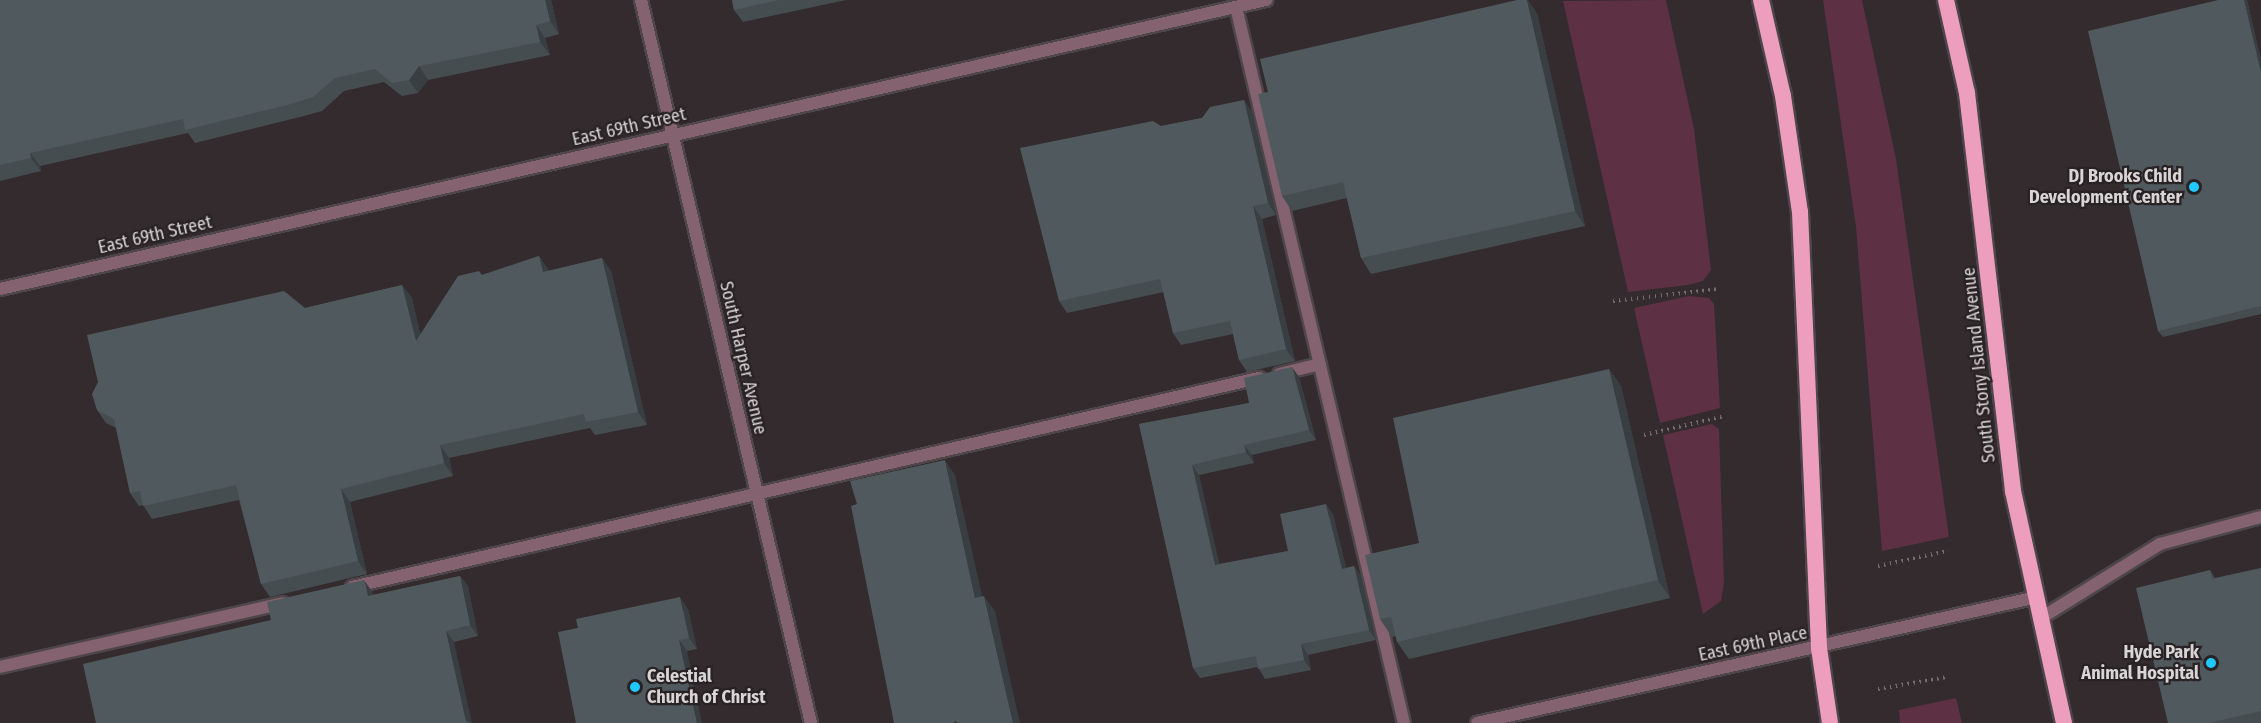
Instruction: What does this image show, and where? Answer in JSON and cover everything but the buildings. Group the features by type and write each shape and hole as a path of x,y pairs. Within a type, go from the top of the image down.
{"highway":[{"path":"1761,0 1783,96 1800,212 1819,648 1830,723"},
{"name":"South Stony Island Avenue","path":"1946,0 1967,93 2013,491 2064,723"}],"street":[{"name":"South Harper Avenue","path":"641,0 811,723"},
{"name":"East 69th Street","path":"0,289 1266,0"},
{"path":"1236,7 1404,723"},
{"path":"338,590 1320,364"},
{"path":"2041,618 2160,544 2261,517"},
{"name":"East 69th Place","path":"1477,723 1819,648 2037,597"},
{"path":"0,667 291,601"}],"path":[{"path":"1612,301 1719,289"},
{"path":"1644,435 1725,416"},
{"path":"1878,566 1948,552"},
{"path":"1878,689 1947,677"}],"shaded area":[{"path":"1666,0 1694,129 1711,270 1703,281 1688,285 1628,292 1563,1"},
{"path":"1823,0 1862,0 1896,159 1949,537 1882,551 1856,227"},
{"path":"1689,296 1709,298 1714,304 1720,408 1660,423 1634,308"},
{"path":"1712,424 1719,429 1724,583 1721,601 1703,614 1663,435"},
{"path":"1956,698 1962,723 1900,723 1899,710"}],"place":[{"name":"DJ Brooks Child Development Center","path":"2194,187"},
{"name":"Hyde Park Animal Hospital","path":"2211,663"},
{"name":"Celestial Church of Christ","path":"635,687"}]}
